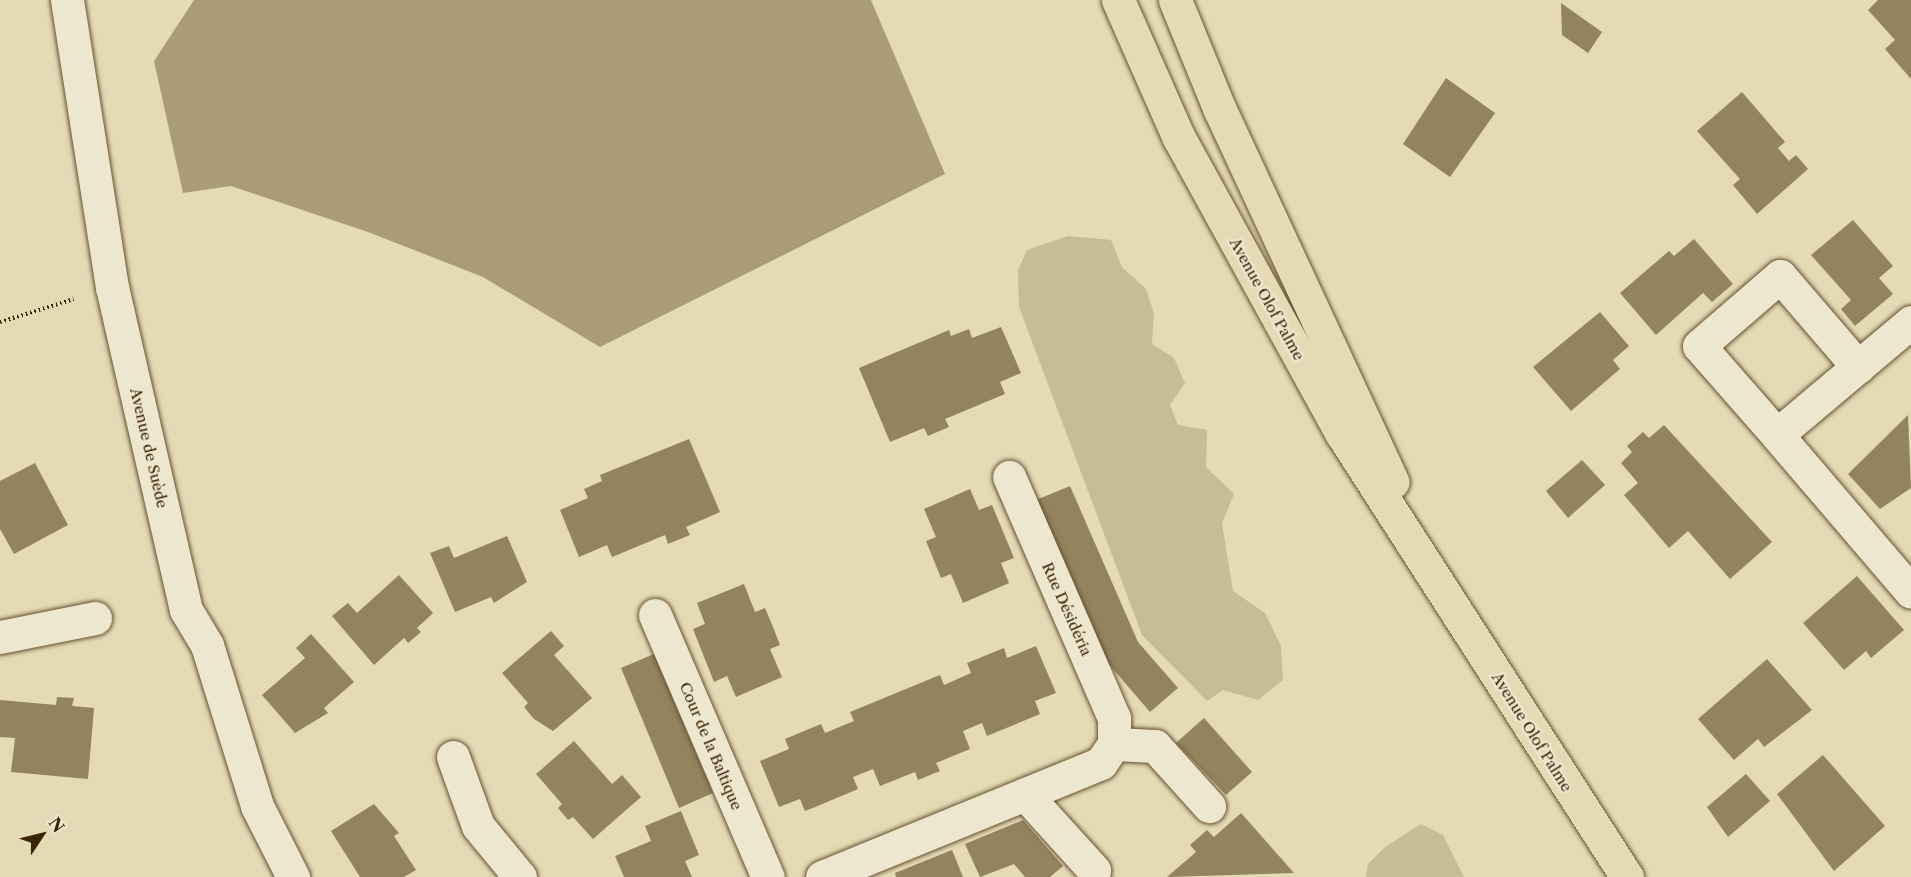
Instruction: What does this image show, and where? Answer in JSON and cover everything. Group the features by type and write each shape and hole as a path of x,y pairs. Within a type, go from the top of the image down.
{"main road":[{"name":"Avenue Olof Palme","path":"1118,0 1179,138 1342,434 1627,877"},
{"name":"Avenue Olof Palme","path":"1175,0 1220,110 1440,584"}],"street":[{"name":"Avenue de Suède","path":"67,0 112,287 186,610 207,645 258,806 293,877"},
{"path":"1858,367 1780,276 1700,346 1911,592"},
{"path":"1777,435 1911,322"},
{"name":"Rue Désidéria","path":"1009,477 1114,718 1114,744"},
{"name":"Cour de la Baltique","path":"655,615 768,877"},
{"path":"0,637 95,618"},
{"path":"822,877 1101,763 1114,744 1155,746 1209,806"},
{"path":"453,757 478,826 520,877"},
{"path":"1025,794 1094,870"}],"path":[{"path":"0,322 112,287"}],"shaded area":[{"path":"194,0 871,0 945,174 600,347 483,277 368,232 231,186 183,193 154,61"},
{"path":"1068,236 1111,240 1122,267 1146,289 1154,314 1152,344 1174,358 1185,383 1170,405 1178,425 1207,430 1206,467 1234,494 1222,523 1233,591 1265,613 1281,646 1283,680 1258,700 1223,690 1207,701 1142,635 1019,307 1018,270 1027,250"},
{"path":"1421,824 1443,835 1464,877 1366,877 1368,864 1385,847"}],"building":[{"path":"1878,0 1911,0 1911,79 1885,49 1895,40 1868,10"},
{"path":"1561,3 1602,32 1588,53 1562,35"},
{"path":"1446,78 1495,113 1450,177 1403,144"},
{"path":"1742,92 1785,142 1778,148 1789,161 1796,155 1808,169 1757,214 1733,185 1740,179 1697,131"},
{"path":"1853,220 1893,266 1879,278 1893,294 1855,326 1841,309 1851,300 1811,255"},
{"path":"1694,239 1733,284 1712,302 1703,293 1656,335 1620,293 1669,251 1674,256"},
{"path":"1600,312 1629,346 1613,360 1620,369 1571,411 1533,367"},
{"path":"1001,327 1021,373 1000,382 1005,394 945,419 949,427 928,436 924,428 890,442 859,368 949,330 951,336 969,329 972,338"},
{"path":"1908,415 1911,488 1880,509 1848,474"},
{"path":"1664,425 1772,542 1730,579 1688,531 1669,548 1624,495 1638,483 1621,463 1632,452 1627,446 1643,432 1649,438"},
{"path":"689,439 720,512 686,527 690,535 668,544 665,535 612,557 607,545 579,557 560,510 588,498 584,489 602,481 600,475"},
{"path":"1582,460 1605,485 1568,518 1546,491"},
{"path":"35,463 68,525 14,554 0,529 0,481"},
{"path":"1070,486 1138,642 1178,688 1150,712 1107,662 1036,500"},
{"path":"970,489 979,510 992,505 1014,558 1001,563 1009,583 963,603 951,574 941,578 926,541 936,537 924,509"},
{"path":"507,536 527,582 494,603 491,597 455,612 430,553 449,546 454,558"},
{"path":"399,575 433,613 417,628 421,632 408,643 404,638 374,665 332,616 348,603 357,613"},
{"path":"1857,576 1904,630 1871,658 1866,651 1844,670 1803,623"},
{"path":"744,584 755,612 765,608 773,627 780,645 770,649 782,677 736,697 727,676 714,682 693,629 705,624 697,603"},
{"path":"551,631 564,646 554,655 592,698 553,731 534,719 524,707 528,703 502,673"},
{"path":"311,634 354,682 324,708 328,713 295,733 262,695 305,658 296,648"},
{"path":"1036,646 1056,693 1035,701 1040,714 987,736 982,723 963,731 970,749 936,763 940,771 918,780 915,772 880,786 873,769 853,777 858,789 813,808 805,811 800,799 779,807 760,761 789,749 785,739 821,724 825,733 854,721 850,712 940,675 944,685 971,673 967,663 1004,648 1007,658"},
{"path":"654,654 713,793 679,808 621,668"},
{"path":"1767,659 1812,710 1764,747 1758,739 1734,760 1698,719"},
{"path":"57,697 74,698 72,706 94,708 88,779 11,772 15,738 0,737 0,700 56,705"},
{"path":"1204,718 1252,772 1226,795 1176,743"},
{"path":"574,741 612,784 622,775 641,797 593,839 573,817 568,820 558,808 562,804 536,774"},
{"path":"1823,755 1885,826 1834,871 1777,794"},
{"path":"1746,774 1770,801 1728,837 1707,807"},
{"path":"374,804 399,833 394,836 416,870 404,877 360,877 331,831"},
{"path":"681,811 699,855 685,861 692,877 624,877 615,856 651,841 645,826"},
{"path":"1241,813 1294,873 1167,877 1196,852 1190,845 1207,830 1214,837"},
{"path":"1023,820 1063,866 1050,877 1025,877 1014,864 980,877 965,844"},
{"path":"952,850 963,877 896,877 895,873"}]}
